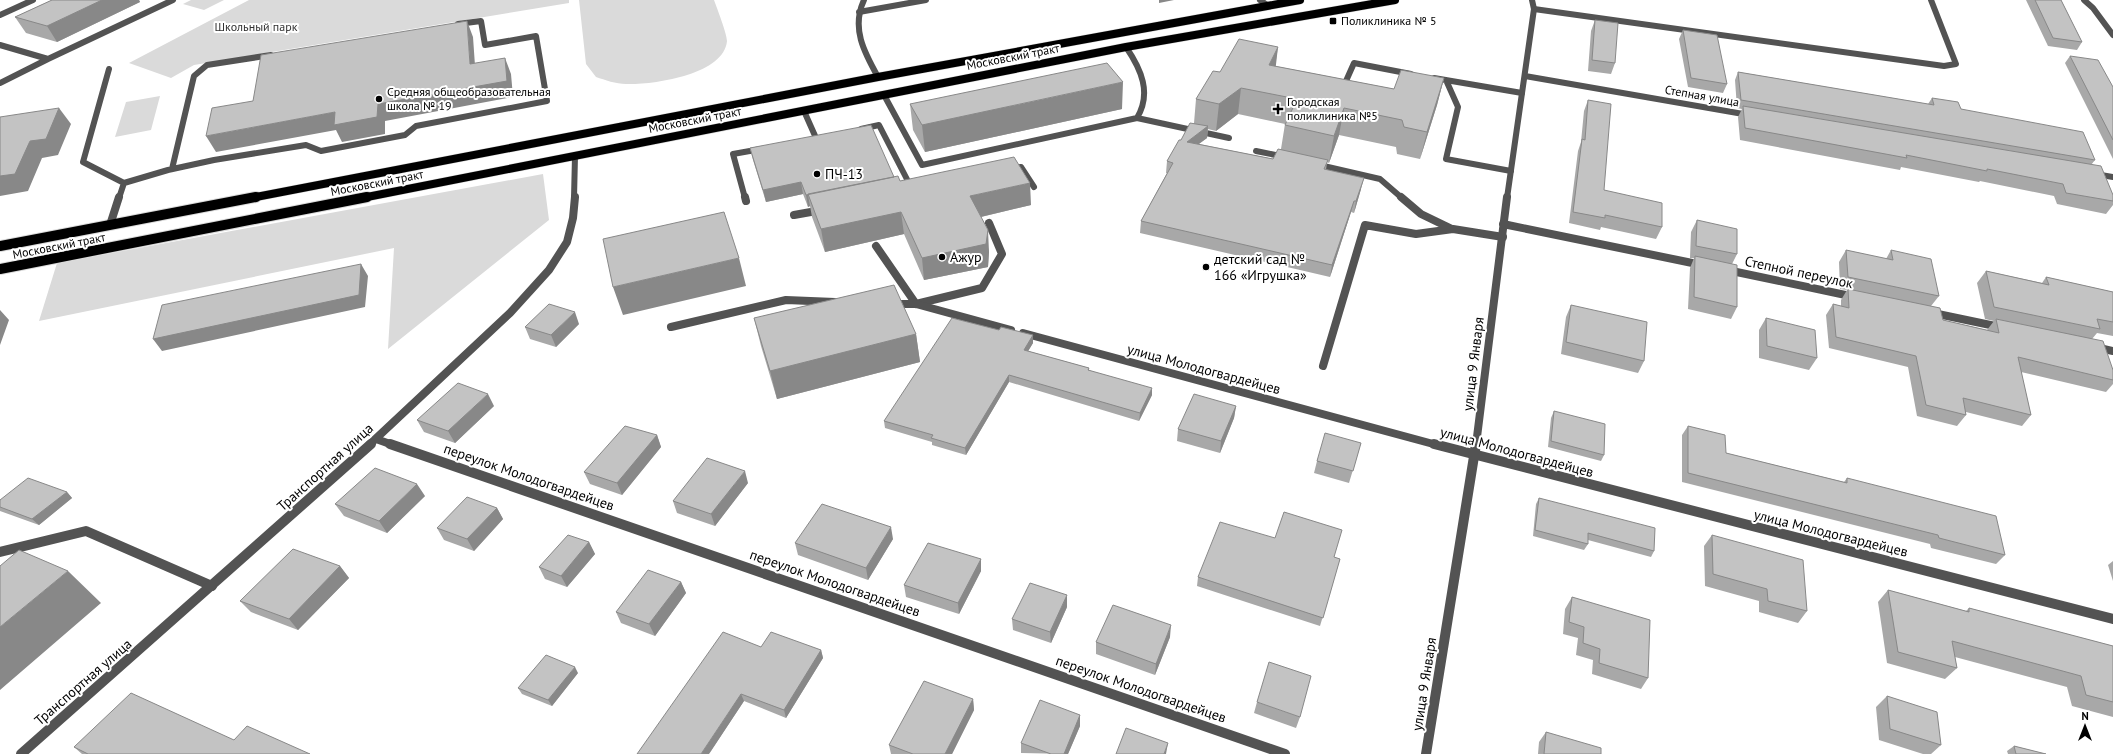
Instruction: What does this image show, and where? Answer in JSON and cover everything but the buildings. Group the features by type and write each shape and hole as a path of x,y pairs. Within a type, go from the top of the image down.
{"main road":[{"name":"Московский тракт","path":"0,246 878,77 1300,0"},
{"name":"Московский тракт","path":"0,269 1126,47 1395,0"}],"street":[{"path":"0,15 33,0"},
{"path":"0,83 173,0"},
{"path":"864,0 859,12 857,25 859,38 864,52 878,77"},
{"path":"859,12 926,0"},
{"path":"1260,0 1267,6"},
{"name":"улица 9 Января","path":"1426,754 1475,455 1503,237 1503,224 1534,9 1532,0"},
{"path":"1534,9 1936,65 1956,64 1931,0"},
{"path":"2084,0 2100,16 2113,35"},
{"path":"110,225 124,184 149,174 306,145 321,151 405,135 416,126 546,101 536,36 485,45 482,21 450,26"},
{"path":"0,45 48,59"},
{"path":"1126,47 1138,66 1145,94 1146,104 1137,118"},
{"path":"172,169 194,76 207,66 277,54"},
{"path":"1339,97 1354,63 1415,74"},
{"path":"109,69 83,162 124,184"},
{"name":"Степная улица","path":"1525,76 1760,116"},
{"path":"1430,77 1522,94"},
{"path":"1446,80 1458,107 1446,159 1511,172"},
{"path":"884,95 922,165 1137,118 1229,138"},
{"path":"804,111 820,137 809,139"},
{"path":"851,131 879,125 913,191"},
{"path":"746,201 733,154 771,147"},
{"path":"1256,151 1295,160"},
{"name":"Транспортная улица","path":"21,754 376,439 510,313 549,270 567,242 573,218 576,177 575,156"},
{"path":"1310,163 1380,179 1421,214 1453,229 1503,237"},
{"path":"998,172 1021,166 1034,187"},
{"path":"2090,173 2113,177"},
{"path":"906,192 921,189"},
{"path":"794,215 831,208"},
{"path":"885,303 916,304 982,288 1002,254 989,224"},
{"path":"1503,224 1707,266"},
{"path":"1323,366 1365,226 1416,234 1453,229"},
{"path":"876,246 916,304"},
{"name":"Степной переулок","path":"1722,269 1863,299"},
{"path":"671,327 786,300 840,302"},
{"name":"улица Молодогвардейцев","path":"916,304 1475,455 2113,619"},
{"path":"1925,312 2011,330"},
{"path":"2090,346 2113,351"},
{"name":"переулок Молодогвардейцев","path":"376,439 1285,754"},
{"path":"0,552 86,531 212,586"}],"green space":[{"path":"191,0 224,0 204,10 183,4"},
{"name":"Школьный парк","path":"249,0 569,0 569,3 194,65 171,78 129,63"},
{"path":"579,0 714,0 724,27 727,41 723,53 714,62 701,70 685,76 669,80 638,84 611,82 596,77 586,64"},
{"path":"160,96 151,130 115,137 126,102"},
{"path":"543,174 549,220 388,349 394,248 39,321 57,263"}],"place":[{"name":"Поликлиника № 5","path":"1333,21"},
{"name":"Средняя общеобразовательная школа № 19","path":"379,99"},
{"name":"Городская поликлиника №5","path":"1278,109"},
{"name":"ПЧ-13","path":"817,174"},
{"name":"Ажур","path":"942,257"},
{"name":"детский сад № 166 «Игрушка»","path":"1206,267"}]}
